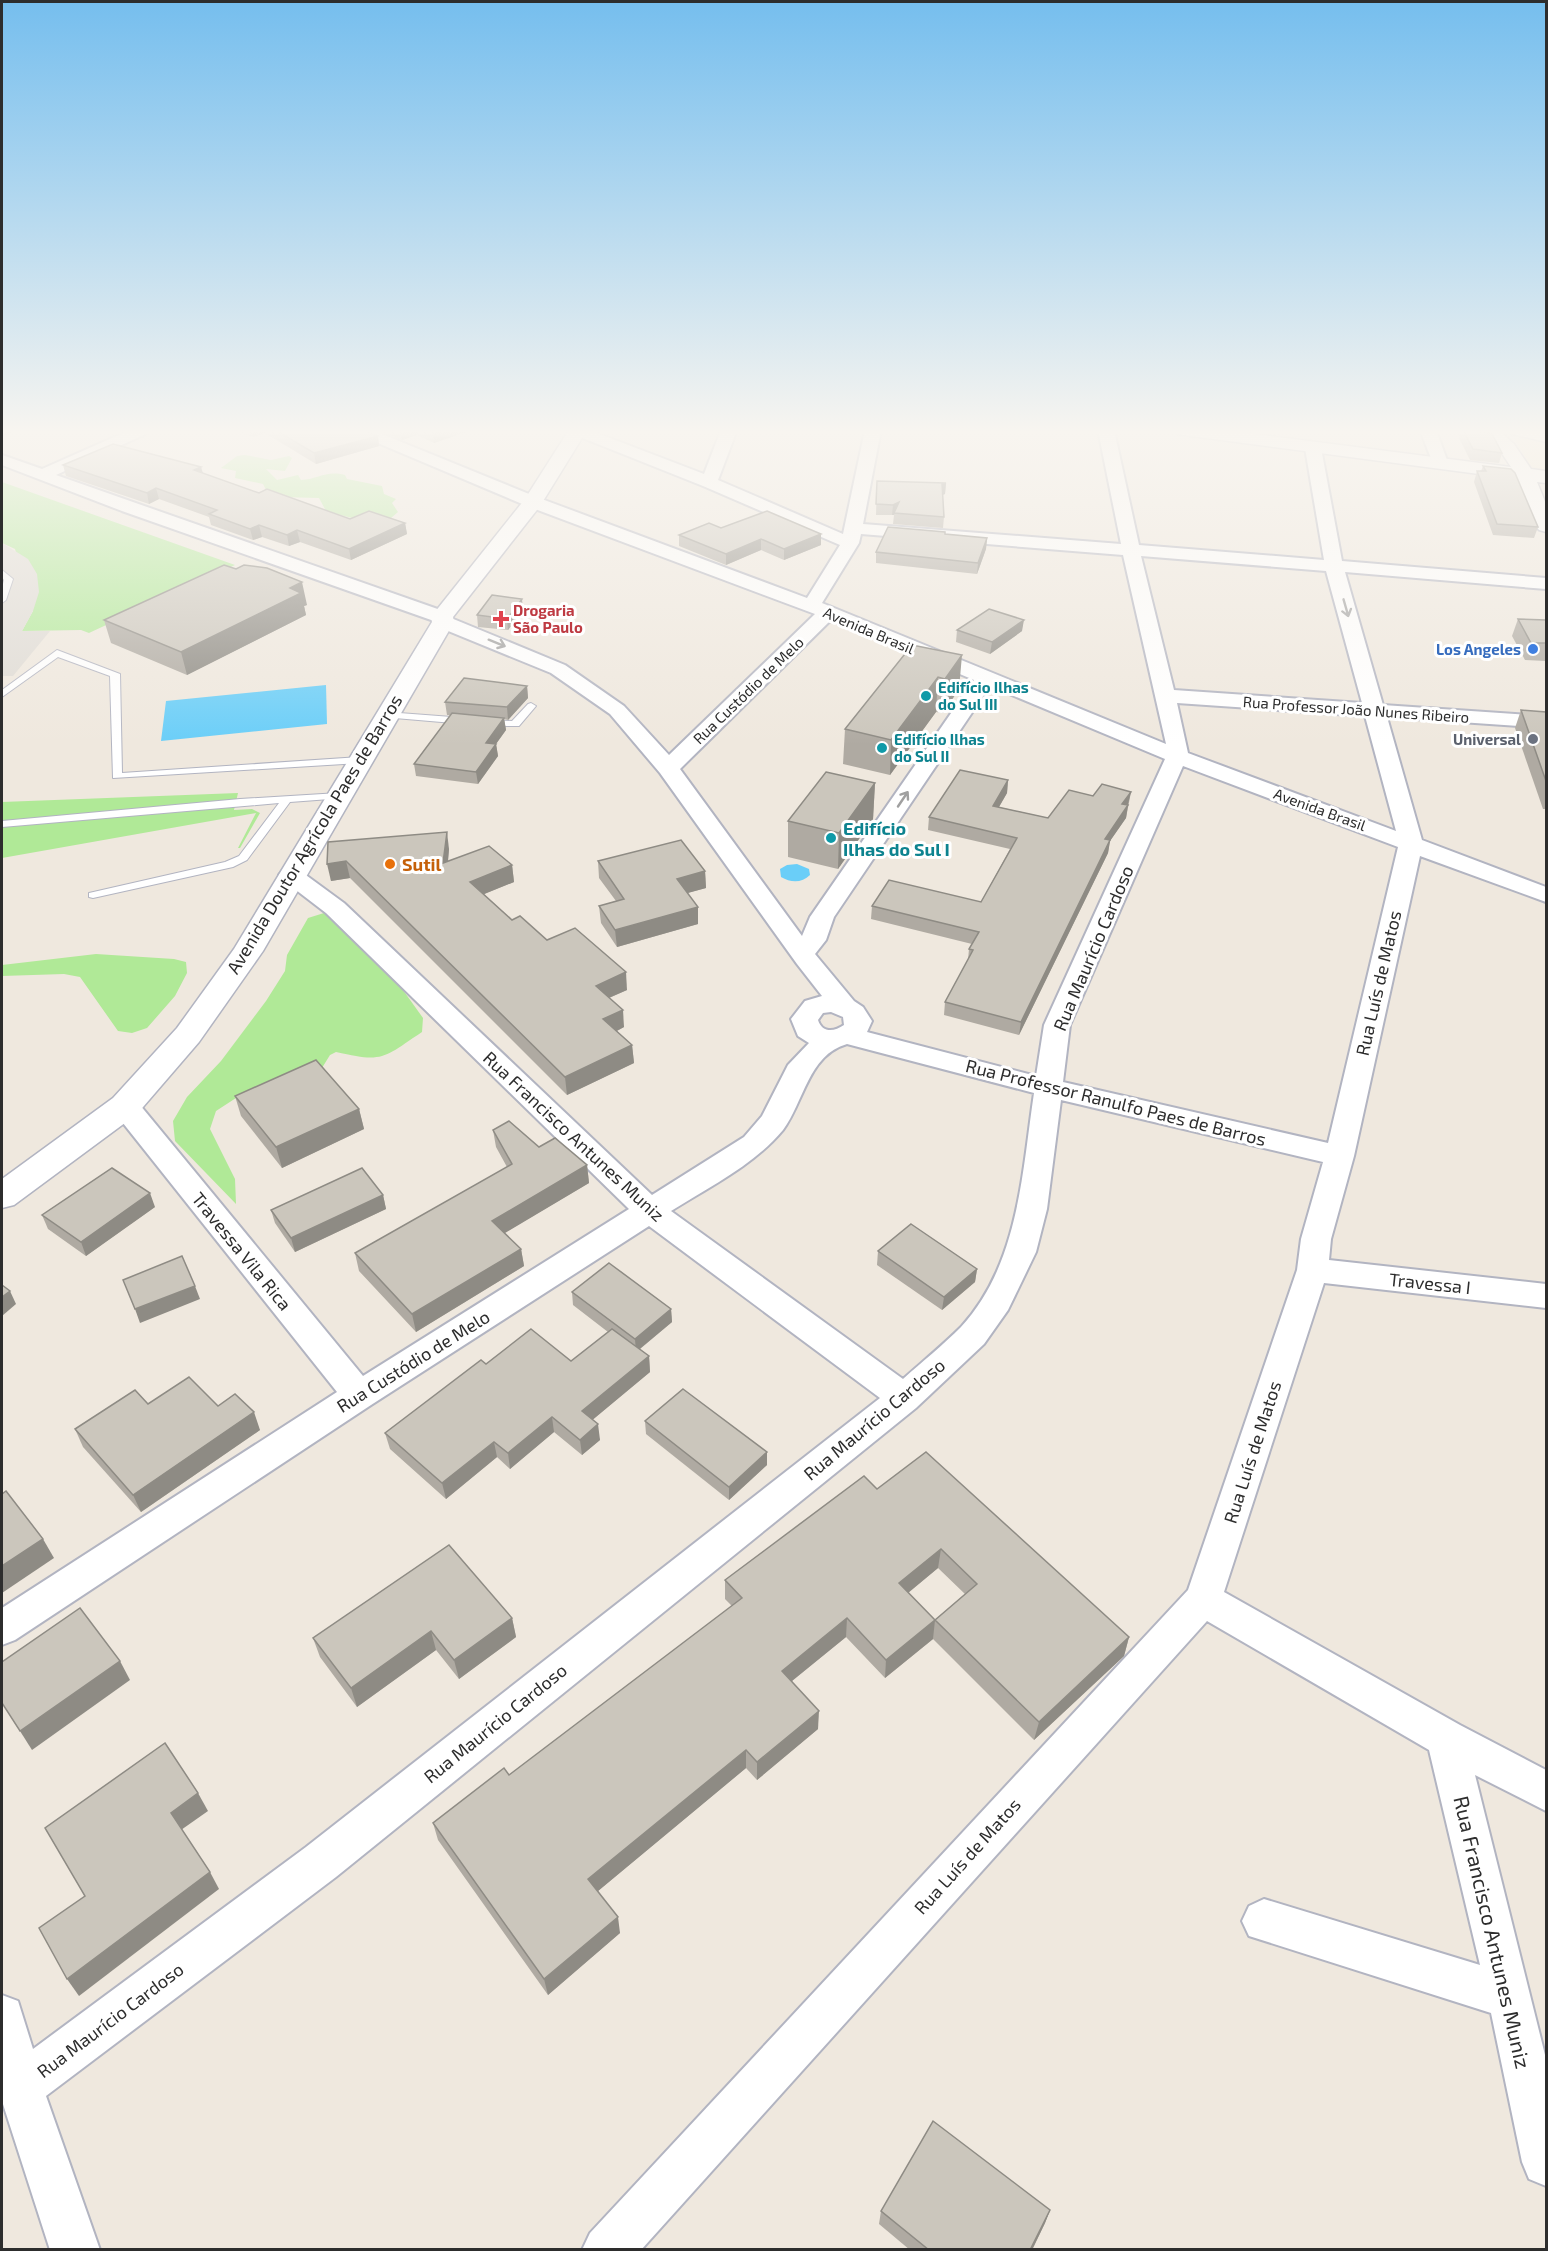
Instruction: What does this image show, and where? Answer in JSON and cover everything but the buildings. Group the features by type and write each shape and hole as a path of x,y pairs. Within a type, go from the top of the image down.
{"street":[{"path":"207,535 442,620 558,669 617,710 668,768 805,956 844,1024"},
{"name":"Avenida Doutor Agrícola Paes de Barros","path":"2,1196 125,1106 188,1035 248,951 442,620 508,535"},
{"name":"Avenida Brasil","path":"622,535 820,609 985,679 1177,756 1546,895"},
{"name":"Rua Custódio de Melo","path":"668,768 820,609 851,535"},
{"path":"852,535 1131,550 1546,583"},
{"path":"1128,535 1177,745 1177,756"},
{"name":"Rua Luís de Matos","path":"607,2250 1203,1599 1313,1270 1316,1239 1339,1156 1411,843 1334,566 1328,535"},
{"path":"844,1024 817,1037 806,1019 805,956 822,917 985,679"},
{"name":"Rua Professor João Nunes Ribeiro","path":"1166,696 1546,722"},
{"name":"Rua Maurício Cardoso","path":"20,2087 321,1862 904,1398 973,1335 997,1301 1021,1252 1032,1209 1057,1025 1177,756"},
{"name":"Rua Francisco Antunes Muniz","path":"291,875 335,908 650,1211 904,1398"},
{"path":"785,930 822,917"},
{"path":"806,1019 823,1004 844,1024"},
{"name":"Rua Custódio de Melo","path":"2,1628 359,1395 754,1144 774,1121 798,1071 806,1019"},
{"name":"Rua Custódio de Melo","path":"798,1071 844,1024"},
{"name":"Rua Professor Ranulfo Paes de Barros","path":"844,1024 894,1047 1049,1088 1339,1156"},
{"name":"Travessa Vila Rica","path":"125,1106 359,1395"},
{"name":"Travessa I","path":"1313,1270 1546,1296"},
{"path":"1203,1599 1446,1738 1546,1791"},
{"name":"Rua Francisco Antunes Muniz","path":"1446,1738 1510,1996 1546,2162"},
{"path":"1264,1921 1510,1996"},
{"path":"2,2017 20,2087 75,2250"}],"lane":[{"path":"2,573 9,579 2,600"},
{"path":"2,694 57,653 115,674 117,776 360,760"},
{"path":"386,715 508,725 516,724 531,706"},
{"path":"2,824 339,796"},
{"path":"93,895 229,865 243,858 287,799"}],"green space":[{"path":"2,535 151,535 235,565 89,633 81,630 22,631 33,611 15,549 2,543"},
{"path":"238,793 234,810 252,809 260,813 240,848 238,848 256,813 2,858 2,802"},
{"path":"324,913 337,920 403,990 423,1018 422,1032 399,1048 382,1056 364,1057 336,1052 330,1055 317,1076 236,1098 216,1111 210,1129 235,1179 236,1204 175,1141 173,1121 187,1097 221,1061 266,1001 285,971 287,955 308,918"},
{"path":"96,954 174,959 186,962 187,973 175,996 147,1028 132,1033 118,1031 80,977 64,974 2,976 2,965"}],"shaded area":[{"path":"2,543 28,559 37,574 39,592 33,611 22,631 50,631 13,676 2,676"}],"water":[{"path":"326,685 327,724 161,741 166,701"},
{"path":"797,864 809,869 810,875 804,880 796,881 781,877 780,869 787,865"}],"place":[{"name":"Drogaria São Paulo","path":"501,619"},
{"name":"Los Angeles","path":"1533,649"},
{"name":"Edifício Ilhas do Sul III","path":"926,696"},
{"name":"Universal","path":"1533,739"},
{"name":"Edifício Ilhas do Sul II","path":"882,748"},
{"name":"Edifício Ilhas do Sul I","path":"831,838"},
{"name":"Sutil","path":"390,864"}]}
